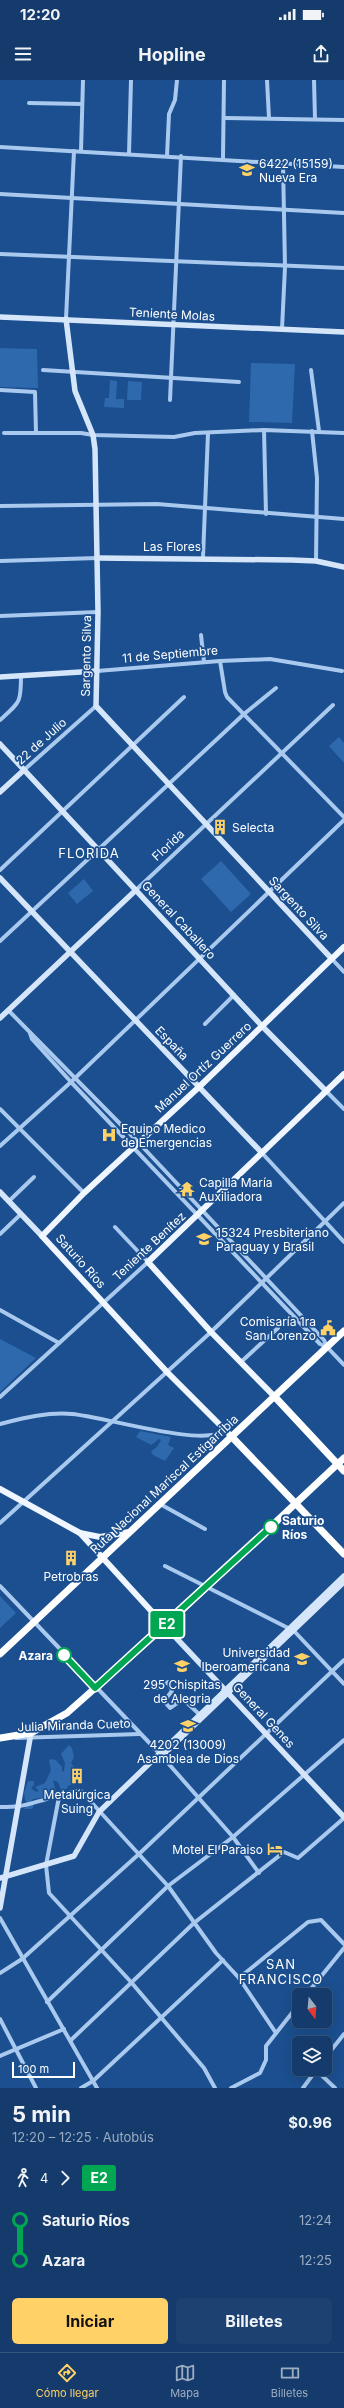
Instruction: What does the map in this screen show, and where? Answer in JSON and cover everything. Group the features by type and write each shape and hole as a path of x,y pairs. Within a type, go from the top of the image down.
{"highway":[{"name":"Ruta Nacional Mariscal Estigarribia","path":"0,1654 159,1504 227,1436 275,1397 344,1331"},
{"path":"275,1397 344,1471"},
{"name":"Saturio Ríos","path":"227,1436 344,1554"},
{"name":"Julia Miranda Cueto","path":"0,1738 31,1736 67,1713 165,1626 344,1458"}],"main road":[{"name":"Manuel Ortíz Guerrero","path":"42,1236 84,1193 199,1087 344,946"},
{"name":"Teniente Benítez","path":"148,1262 344,1074"},
{"name":"Saturio Ríos","path":"42,1236 227,1436"},
{"path":"148,1262 210,1332 275,1397"},
{"path":"0,1489 80,1533 100,1537 129,1532"},
{"name":"General Genes","path":"80,1533 101,1558 165,1626"}],"street":[{"path":"81,151 83,80"},
{"path":"129,154 131,80"},
{"path":"167,156 169,114 175,100 177,80"},
{"path":"223,158 225,118 224,80"},
{"path":"267,80 269,118"},
{"path":"314,80 315,119"},
{"path":"29,103 82,104"},
{"path":"225,118 344,120"},
{"path":"0,146 223,158 344,167"},
{"path":"66,320 74,151"},
{"path":"170,400 182,156"},
{"path":"282,329 285,266 283,163"},
{"path":"0,194 344,213"},
{"path":"0,254 344,268"},
{"name":"Teniente Molas","path":"0,317 344,332"},
{"name":"Sargento Silva","path":"66,320 75,391 93,435 95,449 98,558 96,706 344,972"},
{"path":"43,370 72,373 239,382"},
{"path":"311,370 319,431"},
{"path":"0,390 33,391 37,394 36,433"},
{"path":"4,433 81,432 93,435 174,437 208,433 264,430 344,433"},
{"path":"264,430 266,514"},
{"path":"312,431 317,478 315,517 316,561"},
{"path":"203,557 208,433"},
{"path":"0,506 96,503 174,505 205,509 344,519"},
{"name":"Las Flores","path":"0,561 203,557 316,561 344,567"},
{"path":"0,616 98,612"},
{"path":"201,635 204,662"},
{"name":"11 de Septiembre","path":"0,677 204,662 270,659 342,671"},
{"path":"0,1146 71,1082 199,956 344,819 224,692 220,661"},
{"path":"0,720 18,704 21,696 21,676"},
{"path":"0,941 99,851 168,784 244,714 276,688"},
{"path":"0,870 184,697"},
{"name":"Florida","path":"0,1018 333,705"},
{"name":"22 de Julio","path":"0,792 96,706"},
{"name":"General Caballero","path":"0,744 199,956 262,1026 344,1109"},
{"name":"España","path":"0,878 262,1153 344,1242"},
{"path":"205,1024 234,995"},
{"path":"9,1011 30,1033 36,1036 75,1077 262,1283 320,1344 327,1347"},
{"path":"30,1033 32,1040 71,1082 136,1145"},
{"path":"47,1055 51,1052"},
{"path":"0,1109 84,1193"},
{"path":"9,1201 34,1177"},
{"name":"Saturio Ríos","path":"0,1192 42,1236"},
{"path":"0,1523 210,1332 344,1203"},
{"path":"200,1213 267,1278 324,1340 327,1347 344,1365"},
{"path":"0,1234 21,1214"},
{"path":"115,1227 148,1262"},
{"name":"Teniente Benítez","path":"0,1397 148,1262"},
{"path":"0,1310 59,1343"},
{"path":"241,1362 278,1328"},
{"path":"0,1424 38,1414 55,1413 87,1415 181,1435 227,1436"},
{"path":"220,1435 227,1436"},
{"path":"159,1504 205,1529"},
{"path":"166,1566 206,1588 292,1630 344,1684"},
{"path":"292,1630 344,1576"},
{"path":"160,1754 166,1752 292,1630 344,1582"},
{"path":"0,1586 199,1797 233,1837 259,1873"},
{"name":"General Genes","path":"165,1626 344,1817"},
{"path":"0,1973 22,1959 139,1854 344,1660"},
{"path":"157,1688 168,1682 172,1691 164,1701 170,1708 183,1699 200,1715"},
{"path":"0,1878 74,1856 99,1812 160,1754 163,1749 228,1692"},
{"name":"Julia Miranda Cueto","path":"31,1736 140,1734"},
{"path":"0,1908 31,1736"},
{"path":"47,2002 101,1948 168,1886 233,1837 344,1740"},
{"path":"0,1807 19,1806 59,1797 74,1790 81,1791 168,1886 216,1953 239,1978 276,2033"},
{"path":"59,1797 46,1865 49,1893 131,1982 204,2068 215,2088"},
{"path":"71,2040 194,1923 284,1852 298,1858 344,1817"},
{"path":"0,1918 22,1959 71,2040 97,2088"},
{"path":"239,1978 308,1922 314,1920 321,1920 344,1944"},
{"path":"312,1988 344,1948"},
{"path":"82,2088 93,2081 223,1960"},
{"path":"231,2088 260,2072 266,2060 266,2046 292,2013"},
{"path":"0,2019 36,2088"},
{"path":"0,2056 64,2029"},
{"path":"332,2049 344,2034"},
{"path":"304,2088 312,2076"},
{"path":"323,2076 335,2088"}],"shaded area":[{"path":"0,348 37,349 38,388 0,387"},
{"path":"251,363 295,364 292,423 249,422"},
{"path":"110,380 117,381 116,399 124,399 124,408 104,407 105,398 109,398"},
{"path":"128,381 142,382 141,400 127,400"},
{"path":"339,737 344,743 344,763 329,746"},
{"path":"221,861 251,894 231,912 201,879"},
{"path":"84,879 93,891 77,904 68,893"},
{"path":"0,1339 36,1358 0,1392"},
{"path":"140,1431 171,1437 168,1445 174,1448 165,1461 153,1455 151,1451 157,1447 161,1440 159,1439 151,1445 136,1437"},
{"path":"0,1596 16,1613 0,1628"},
{"path":"69,1745 72,1748 74,1757 71,1763 74,1767 74,1784 68,1786 67,1789 61,1790 58,1782 53,1780 56,1792 53,1796 33,1799 30,1802 34,1805 32,1809 24,1809 28,1803 25,1800 24,1793 28,1781 34,1781 34,1785 31,1788 36,1792 39,1791 35,1787 45,1783 51,1770 49,1761 51,1759 56,1760 62,1767 62,1772 64,1771 65,1763 61,1754"}],"bus line":[{"name":"E2","path":"64,1655 95,1688 165,1626 271,1527"}],"place":[{"name":"6422 (15159) Nueva Era","path":"247,170"},
{"name":"Selecta","path":"220,827"},
{"name":"Equipo Medico de Emergencias","path":"109,1135"},
{"name":"Capilla María Auxiliadora","path":"187,1189"},
{"name":"15324 Presbiteriano Paraguay y Brasil","path":"204,1239"},
{"name":"Comisaría 1ra San Lorenzo","path":"328,1328"},
{"name":"Saturio Ríos","path":"271,1527"},
{"name":"Petrobras","path":"71,1558"},
{"name":"Azara","path":"64,1655"},
{"name":"Universidad Iberoamericana","path":"302,1659"},
{"name":"295 Chispitas de Alegria","path":"182,1666"},
{"name":"4202 (13009) Asamblea de Dios","path":"188,1726"},
{"name":"Metalúrgica Suing","path":"77,1776"},
{"name":"Motel El Paraiso","path":"275,1849"}],"district":[{"name":"FLORIDA","path":"89,853"},
{"name":"SAN FRANCISCO","path":"281,1972"}]}
